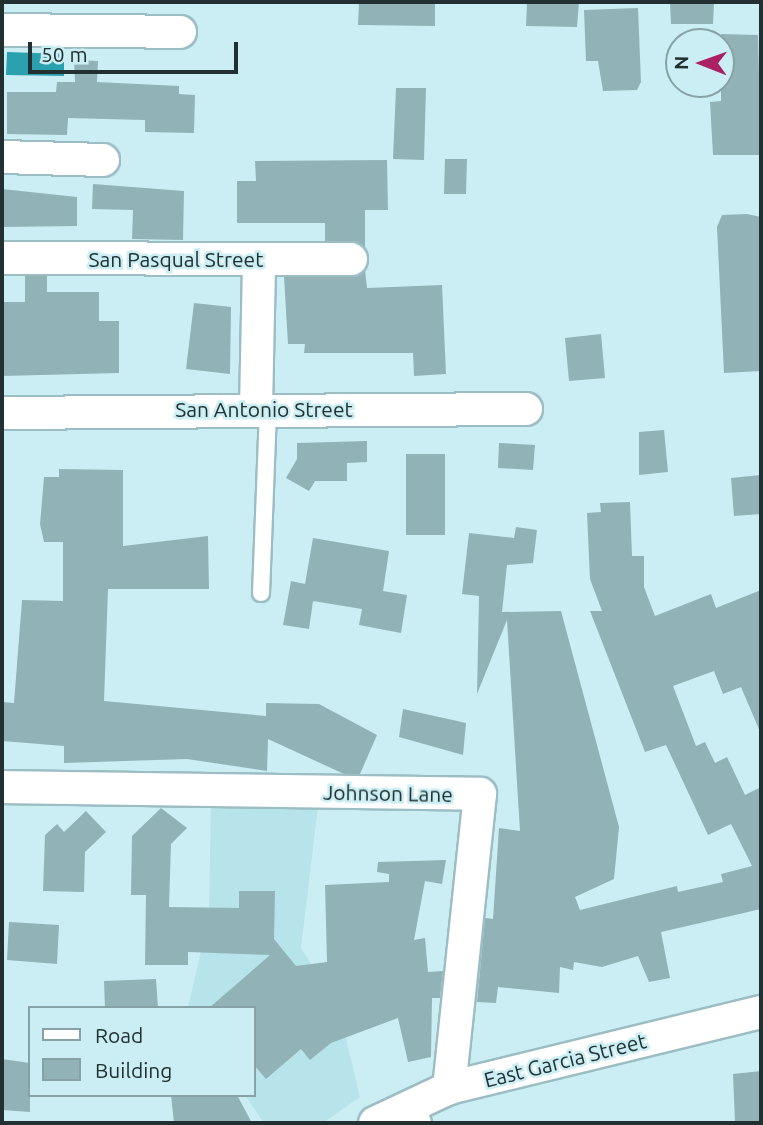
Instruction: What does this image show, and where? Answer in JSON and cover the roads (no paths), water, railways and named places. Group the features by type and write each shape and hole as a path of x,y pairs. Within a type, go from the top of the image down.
{"street":[{"path":"2,30 180,32"},
{"path":"2,158 103,160"},
{"name":"San Pasqual Street","path":"2,258 351,259"},
{"path":"259,260 262,408"},
{"name":"San Antonio Street","path":"2,413 262,408 526,409"},
{"name":"Johnson Lane","path":"2,787 480,794 449,1088"},
{"name":"East Garcia Street","path":"375,1123 420,1113 449,1088 761,1012"}],"lane":[{"path":"261,593 262,408"}],"water":[{"path":"7,52 64,54 64,76 6,75"}]}
